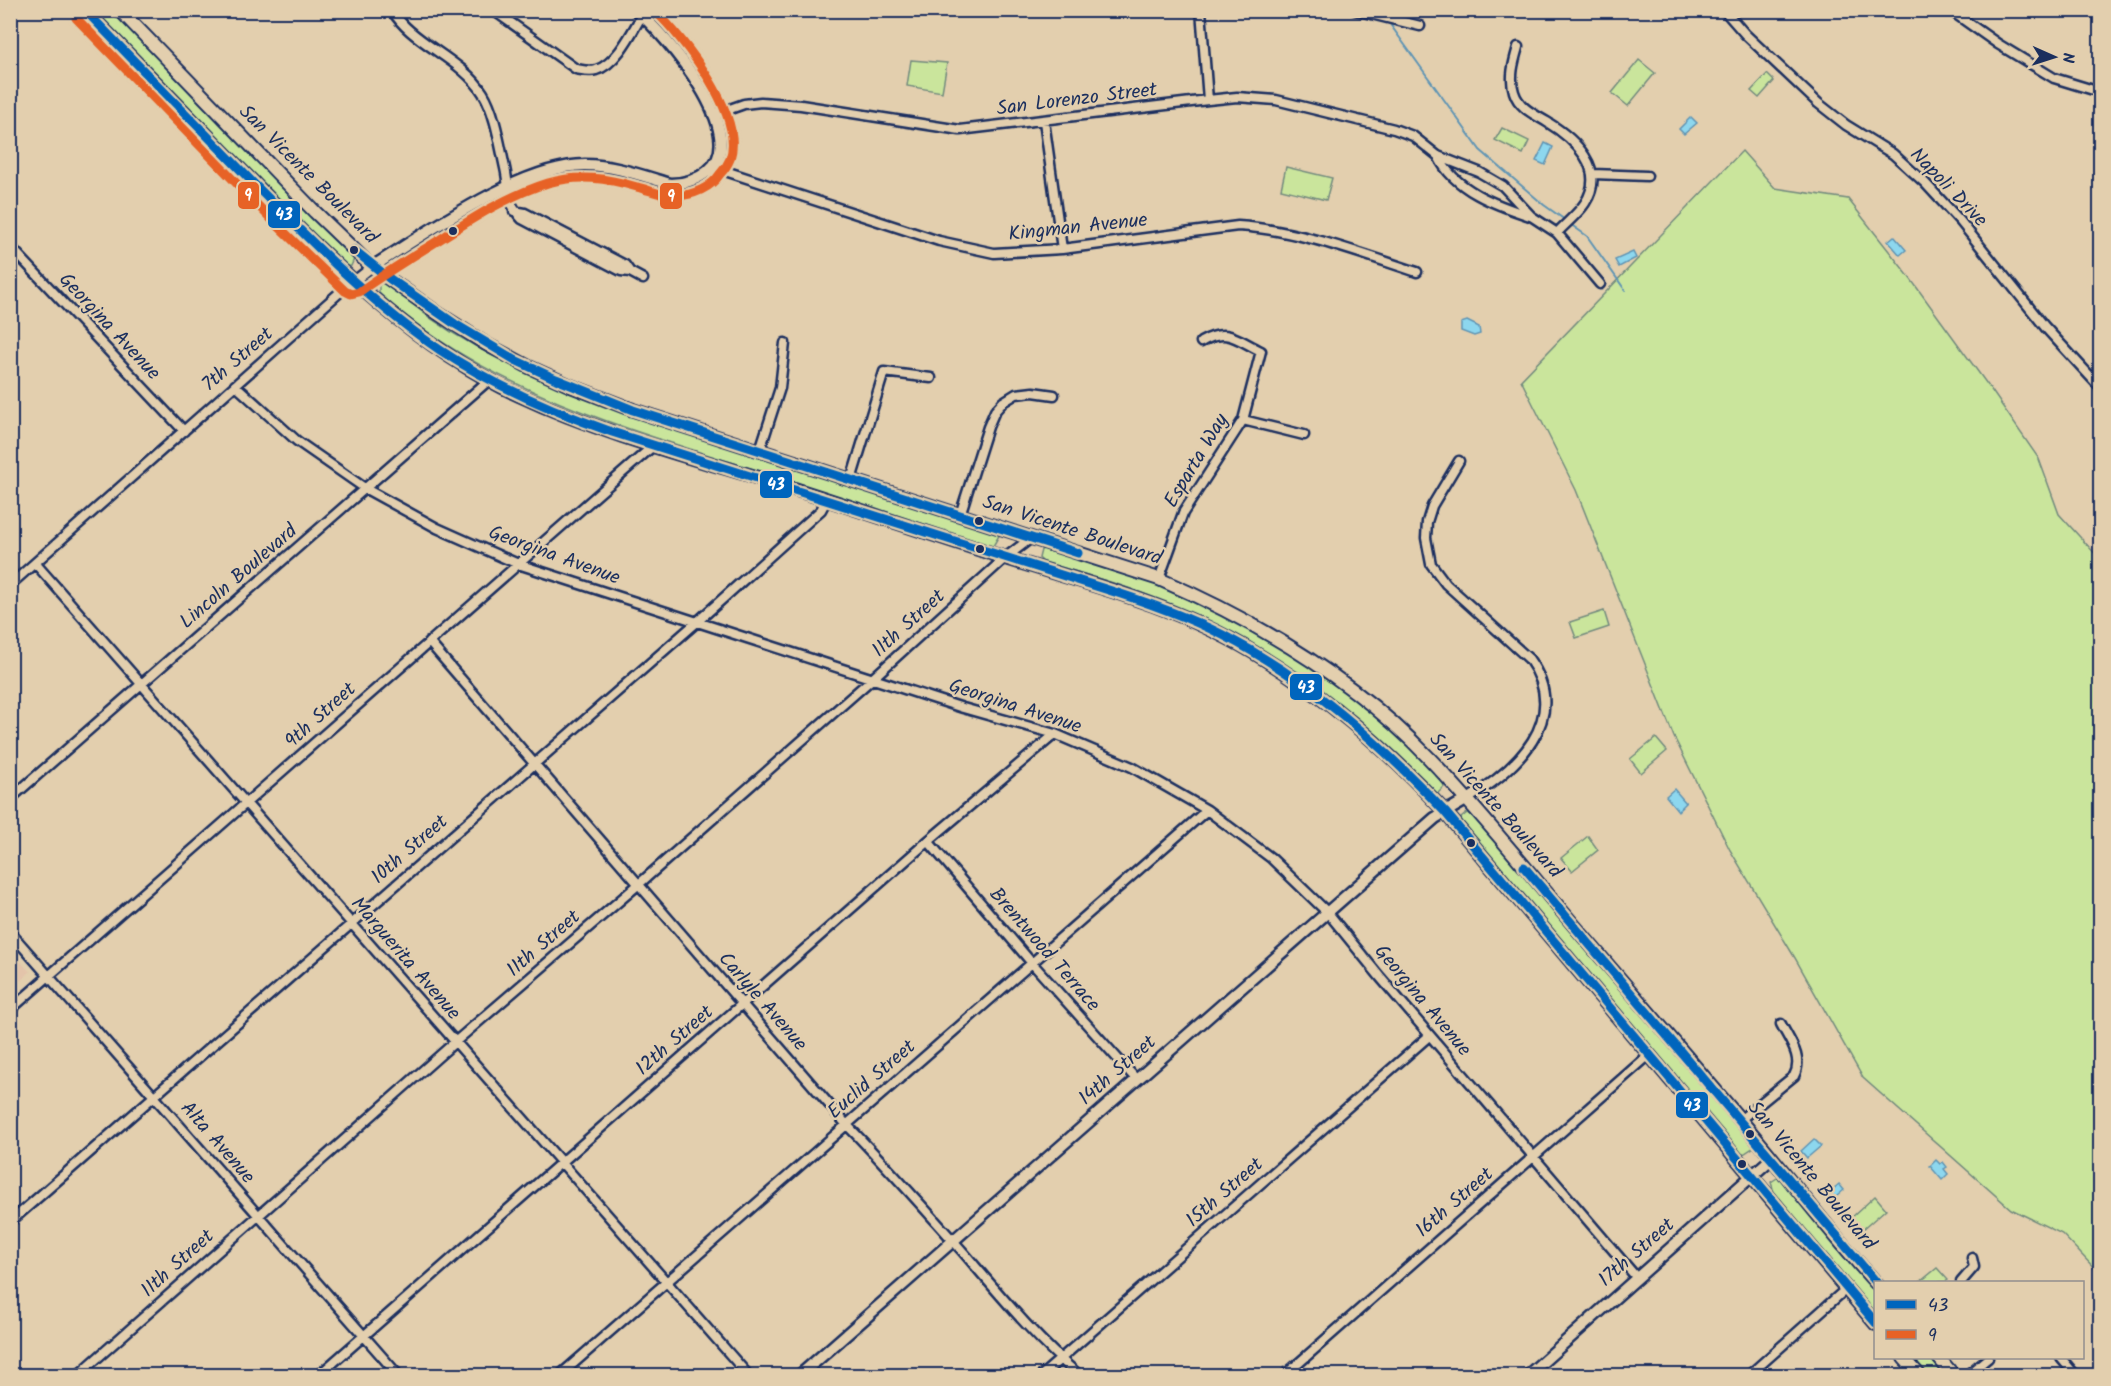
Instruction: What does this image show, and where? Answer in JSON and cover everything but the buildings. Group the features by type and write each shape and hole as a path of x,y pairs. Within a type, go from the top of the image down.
{"main road":[{"path":"85,10 286,217 353,282 427,341 489,380 527,399 583,422 653,446 827,499 1005,558 1080,579 1167,609 1250,650 1312,691 1354,723 1405,769 1445,812 1874,1323"},
{"name":"San Vicente Boulevard","path":"120,10 315,212 372,267 486,344 571,386 633,410 1159,579 1204,599 1251,624 1292,647 1327,671 1397,727 1429,757 1740,1120 1874,1282"},
{"path":"1905,1359 1920,1376"},
{"path":"1940,1359 1954,1376"}],"street":[{"path":"392,10 409,31 465,72 482,91 489,104 506,170 509,201 522,219 575,243 621,272 630,272 643,279"},
{"path":"493,10 576,69 586,71 597,70 608,63 621,49 639,13 664,36 687,65 713,115 720,144 713,167"},
{"path":"1201,10 1208,100"},
{"path":"1355,10 1420,26"},
{"name":"Napoli Drive","path":"1724,10 1745,34 1818,103 1846,125 1893,154 1926,183 1967,230 2044,327 2100,387"},
{"path":"1950,10 1998,44 2054,78 2100,92"},
{"path":"1518,47 1513,63 1512,83 1520,104 1549,123 1583,151 1593,174 1591,192 1584,205 1557,233"},
{"name":"San Lorenzo Street","path":"713,115 744,104 761,102 801,105 960,130 1208,100 1252,97 1276,100 1394,129 1413,136 1438,156 1479,172 1503,186 1531,216 1557,233 1600,284"},
{"path":"1044,121 1062,249"},
{"name":"San Lorenzo Street","path":"1438,156 1443,166 1462,186 1507,209 1531,216"},
{"name":"7th Street","path":"12,581 35,564 353,282 372,267 463,211 508,187 549,170 592,165 669,184 690,182 713,167"},
{"name":"Kingman Avenue","path":"713,167 969,249 994,253 1062,249 1238,226 1301,236 1417,272"},
{"path":"1593,174 1647,176"},
{"name":"Georgina Avenue","path":"10,246 184,431"},
{"name":"Esparta Way","path":"1159,579 1183,513 1243,420 1261,351 1224,334 1213,335 1202,342"},
{"path":"760,450 780,388 785,343"},
{"path":"851,480 884,372 931,378"},
{"name":"Lincoln Boulevard","path":"10,799 489,380"},
{"name":"Georgina Avenue","path":"235,386 297,441 366,489 437,528 518,564 963,708 1055,734 1132,767 1206,810 1271,858 1328,913 1532,1157 1637,1278"},
{"path":"960,515 995,411 1003,402 1016,394 1033,392 1054,395"},
{"path":"1243,420 1304,435"},
{"name":"9th Street","path":"10,1010 653,446"},
{"path":"1459,461 1432,506 1427,522 1426,538 1431,564 1446,584 1529,659 1540,680 1544,699 1543,717 1532,743 1520,758 1466,800"},
{"name":"10th Street","path":"10,1222 697,622 821,510 827,499"},
{"name":"11th Street","path":"77,1376 455,1042 639,885 1005,558 1031,538"},
{"name":"Marguerita Avenue","path":"35,564 749,1376"},
{"name":"Carlyle Avenue","path":"429,642 846,1124 901,1181 1006,1301 1060,1359 1080,1376"},
{"name":"12th Street","path":"318,1376 928,841 1055,734"},
{"name":"14th Street","path":"799,1376 1435,818 1466,800"},
{"name":"Euclid Street","path":"559,1376 1206,810"},
{"name":"Brentwood Terrace","path":"928,841 1031,962 1136,1079"},
{"name":"Alta Avenue","path":"10,932 399,1376"},
{"path":"1740,1120 1794,1076 1798,1069 1797,1056 1781,1024"},
{"name":"15th Street","path":"1041,1376 1430,1036"},
{"name":"16th Street","path":"1284,1376 1649,1055"},
{"name":"17th Street","path":"1527,1376 1772,1158"},
{"path":"1962,1281 1974,1267 1972,1258"},
{"path":"1748,1376 1846,1290"},
{"path":"1966,1376 1987,1359"},
{"path":"2062,1359 2076,1376"}],"shaded area":[{"path":"10,950 30,972 11,989 10,989"}],"green space":[{"path":"91,11 112,11 351,254 354,259 351,266 344,267"},
{"path":"911,60 947,63 942,92 907,86"},
{"path":"1639,60 1655,73 1628,106 1612,93"},
{"path":"1767,74 1774,81 1759,98 1751,91"},
{"path":"1502,128 1529,141 1523,154 1495,140"},
{"path":"1742,151 1775,188 1848,199 1907,274 1992,391 2039,459 2059,514 2100,559 2100,1274 2062,1234 2011,1209 1863,1078 1730,850 1674,737 1576,490 1521,380"},
{"path":"1286,167 1332,178 1326,200 1281,189"},
{"path":"381,284 387,284 430,318 489,354 537,378 609,408 1000,534 993,546 595,417 503,377 459,353 418,325 379,293"},
{"path":"1045,548 1107,566 1185,596 1241,624 1295,656 1372,712 1443,781 1444,787 1438,793 1432,791 1342,706 1307,679 1261,650 1213,624 1139,592 1043,562 1039,558 1041,550"},
{"path":"1604,611 1609,627 1576,638 1570,622"},
{"path":"1656,738 1667,751 1641,773 1630,759"},
{"path":"1467,813 1474,816 1754,1147 1741,1154 1463,826 1461,818"},
{"path":"1588,836 1598,850 1572,871 1561,858"},
{"path":"1777,1178 1783,1181 1874,1289 1874,1312 1774,1192 1771,1182"},
{"path":"1875,1196 1886,1209 1861,1231 1850,1219"},
{"path":"1937,1268 1948,1280 1946,1281 1921,1281"},
{"path":"1914,1359 1934,1359 1942,1368 1943,1375 1928,1375"}],"water":[{"path":"1691,117 1697,123 1684,134 1679,129"},
{"path":"1545,143 1553,147 1545,165 1536,161"},
{"path":"1894,236 1906,250 1900,255 1888,241"},
{"path":"1633,252 1636,258 1619,267 1615,260"},
{"path":"1467,321 1479,327 1480,334 1474,336 1461,331 1461,323"},
{"path":"1674,789 1686,803 1678,811 1666,796"},
{"path":"1814,1139 1821,1146 1807,1158 1801,1151"},
{"path":"1936,1160 1940,1164 1943,1162 1947,1167 1944,1169 1948,1174 1942,1180 1930,1166"},
{"path":"1839,1184 1844,1190 1830,1202 1825,1196"}],"waterway":[{"path":"1387,20 1480,150 1565,220"},
{"path":"1570,224 1587,236 1625,290"}],"transit line":[{"name":"43","path":"85,10 260,190 346,274 415,333 481,375 545,406 612,432 1162,608 1223,635 1254,652 1313,692 1369,737 1445,812 1874,1321"},
{"name":"9","path":"76,18 277,225 345,291 351,294 359,292 492,208 548,183 593,178 615,181 672,196 695,192 712,183 730,159 732,141 729,122 709,79 695,58 654,10"},
{"name":"43","path":"354,250 390,279 455,324 515,360 556,379 633,410 1078,553"},
{"name":"43","path":"1524,867 1875,1281"}]}
